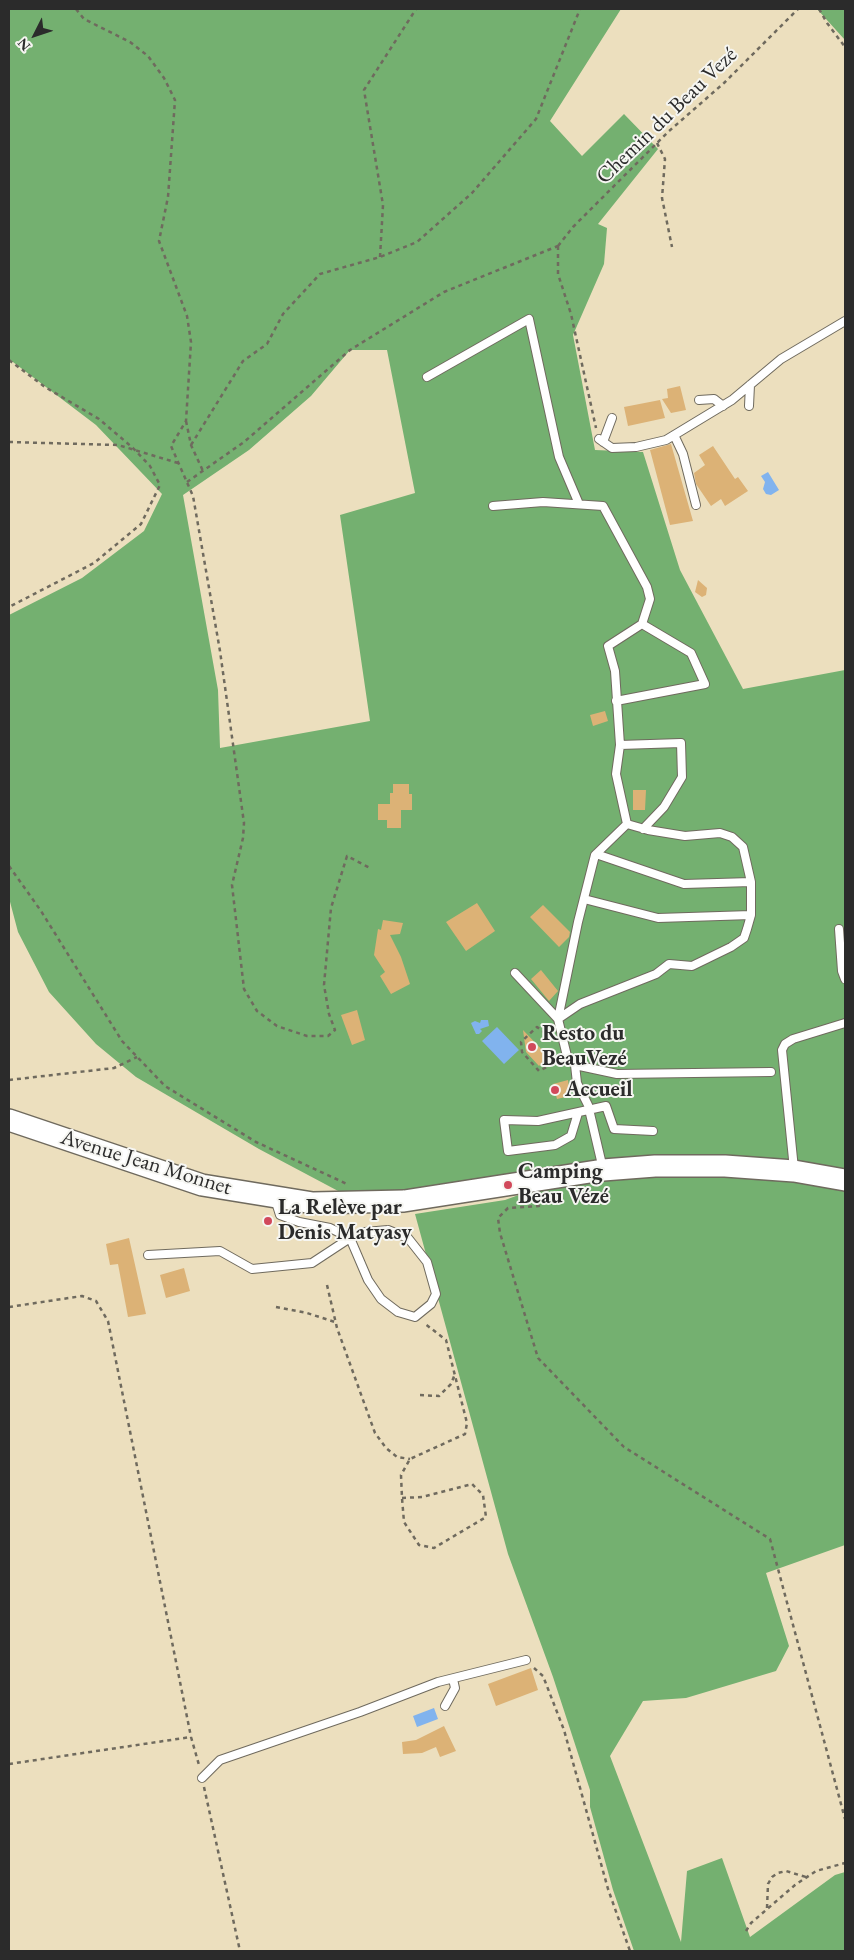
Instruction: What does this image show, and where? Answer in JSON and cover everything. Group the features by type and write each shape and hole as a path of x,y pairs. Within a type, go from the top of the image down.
{"main road":[{"name":"Avenue Jean Monnet","path":"9,1120 202,1185 313,1203 404,1201 603,1170 655,1166 707,1166 794,1171 845,1180"}],"lane":[{"path":"427,377 529,319 559,457 579,504"},
{"path":"612,418 601,441 612,448 636,447 666,440 723,406 781,359 845,321"},
{"path":"749,406 750,386"},
{"path":"699,400 714,398 723,406"},
{"path":"674,435 683,454 696,505"},
{"path":"493,506 543,502 604,506 647,587 650,599 642,624 608,646 615,670 620,745 616,774 627,824"},
{"path":"616,702 705,684 691,653 642,624"},
{"path":"620,745 681,743 682,777 664,807 643,829"},
{"path":"558,1019 580,1004 656,974 669,964 692,966 731,947 744,938 751,915 751,882 743,847 732,837 720,833 685,836 643,829 627,824"},
{"path":"603,1170 589,1109 577,1083 575,1065 567,1056 558,1019 584,899 596,854 627,824"},
{"path":"596,854 684,884 751,882"},
{"path":"584,899 658,918 751,915"},
{"path":"839,929 842,971 845,979"},
{"path":"515,973 558,1019"},
{"path":"794,1171 782,1050 785,1044 794,1038 845,1023"},
{"path":"575,1065 617,1074 771,1072"},
{"path":"578,1113 571,1136 555,1146 508,1152 504,1120 538,1121 606,1106 614,1129 653,1131"},
{"path":"148,1255 220,1251 252,1269 312,1262 350,1238 365,1232 388,1230 408,1238 427,1262 436,1294 431,1304 415,1316 398,1312 381,1299 368,1280 350,1238 330,1228 299,1222 280,1215 274,1197"},
{"path":"202,1778 220,1760 360,1712 438,1682 526,1660"},
{"path":"445,1706 455,1688 453,1679"}],"path":[{"path":"76,9 84,19 130,42 148,56 164,78 175,100 168,197 159,241 187,316 191,342 186,421 192,445 203,471"},
{"path":"380,256 383,205 364,90 416,9"},
{"path":"192,445 243,361 267,344 284,314 320,274 380,256 418,242 472,193 536,120 580,9"},
{"name":"Chemin du Beau Vezé","path":"558,246 573,227 657,142 724,83 798,9"},
{"path":"819,9 845,47"},
{"path":"657,142 665,159 662,198 672,247"},
{"path":"187,482 244,442 350,350 444,292 558,246 558,274 571,314 590,407 601,441"},
{"path":"9,360 45,387 99,418 134,448 150,466 160,485 141,524 94,563 9,606"},
{"path":"186,421 170,446 193,496 220,651 244,823 232,885 244,989 257,1011 277,1026 307,1036 328,1036 335,1030 329,1014 324,985 331,908 347,856 370,868"},
{"path":"9,442 48,444 87,442 134,448 178,464"},
{"path":"9,866 41,911 122,1041 165,1086 256,1142 350,1186"},
{"path":"537,1027 521,1042 522,1052 539,1071 567,1056"},
{"path":"9,1080 114,1068 137,1057"},
{"path":"530,1181 538,1197 539,1206 508,1208 498,1218 500,1233 538,1358 624,1447 770,1539 845,1819"},
{"path":"327,1285 336,1322 375,1433 386,1448 397,1456 410,1459"},
{"path":"9,1307 82,1296 96,1301 108,1321 191,1737 202,1778 240,1951"},
{"path":"276,1307 307,1312 336,1322"},
{"path":"402,1498 422,1497 472,1484 483,1495 486,1517 434,1548 419,1545 404,1522 402,1498 401,1475 410,1459 465,1434 467,1423 446,1340 415,1316"},
{"path":"420,1395 439,1396 451,1384 455,1373"},
{"path":"526,1660 543,1676 564,1730 608,1889 630,1951"},
{"path":"9,1764 191,1737"},
{"path":"746,1932 751,1923 767,1908 806,1877 816,1871 845,1863"},
{"path":"767,1908 768,1884 772,1877 778,1873 786,1872 806,1877"}],"green space":[{"path":"9,9 621,9 550,121 582,156 624,114 658,149 598,224 607,228 604,264 573,335 595,450 643,452 680,570 743,689 845,670 845,1174 778,1163 426,1190 340,1192 259,1149 136,1077 96,1044 49,992 18,932 9,898 9,615 82,578 144,531 162,494 96,425 9,359","holes":["350,350 387,350 415,493 340,515 370,721 220,748 218,690 183,495 249,450 311,396"]},
{"path":"817,9 845,9 845,40"},
{"path":"658,1170 787,1176 845,1186 845,1545 766,1573 789,1646 776,1671 686,1698 643,1701 610,1756 681,1942 687,1871 722,1858 750,1937 835,1875 845,1872 845,1951 634,1951 613,1890 590,1807 590,1790 553,1677 508,1554 415,1214 505,1200 546,1185"}],"water":[{"path":"768,472 779,490 771,495 766,494 763,489 765,482 761,476"},
{"path":"481,1020 488,1020 489,1026 480,1029 482,1031 476,1034 471,1023 475,1021 480,1023"},
{"path":"497,1027 519,1050 504,1064 482,1041"},
{"path":"434,1708 438,1719 417,1727 413,1716"}],"building":[{"path":"680,386 686,410 671,413 662,399 668,398 667,389"},
{"path":"660,400 665,418 628,426 624,407"},
{"path":"671,444 693,521 670,525 650,450"},
{"path":"713,446 735,479 738,477 748,491 725,506 721,499 711,506 696,484 694,473 705,465 699,455"},
{"path":"698,580 707,588 706,595 702,597 695,592"},
{"path":"605,711 608,721 593,726 590,715"},
{"path":"393,784 409,784 409,794 412,794 412,810 401,810 401,828 387,828 387,820 378,820 378,804 390,804 390,793 393,793"},
{"path":"633,790 646,790 645,810 633,810"},
{"path":"477,903 495,931 466,951 446,922"},
{"path":"543,905 570,932 569,937 559,947 530,917"},
{"path":"383,920 403,923 400,934 390,935 401,957 410,984 391,994 380,976 385,972 374,955 378,929 381,930"},
{"path":"541,970 558,991 549,1001 531,979"},
{"path":"357,1010 365,1040 352,1045 341,1015"},
{"name":"Resto du BeauVezé","path":"523,1030 548,1056 539,1066 526,1052"},
{"name":"Accueil","path":"568,1080 570,1096 557,1099 553,1084"},
{"path":"129,1238 146,1314 128,1317 118,1264 110,1265 106,1244"},
{"path":"184,1268 190,1291 166,1298 160,1275"},
{"path":"531,1668 538,1690 496,1706 488,1684"},
{"path":"444,1726 456,1751 440,1757 436,1747 422,1753 403,1754 402,1742 416,1740"}],"place":[{"name":"Resto du BeauVezé","path":"532,1047"},
{"name":"Accueil","path":"555,1090"},
{"name":"Camping Beau Vézé","path":"508,1185"},
{"name":"La Relève par Denis Matyasy","path":"268,1221"}]}
